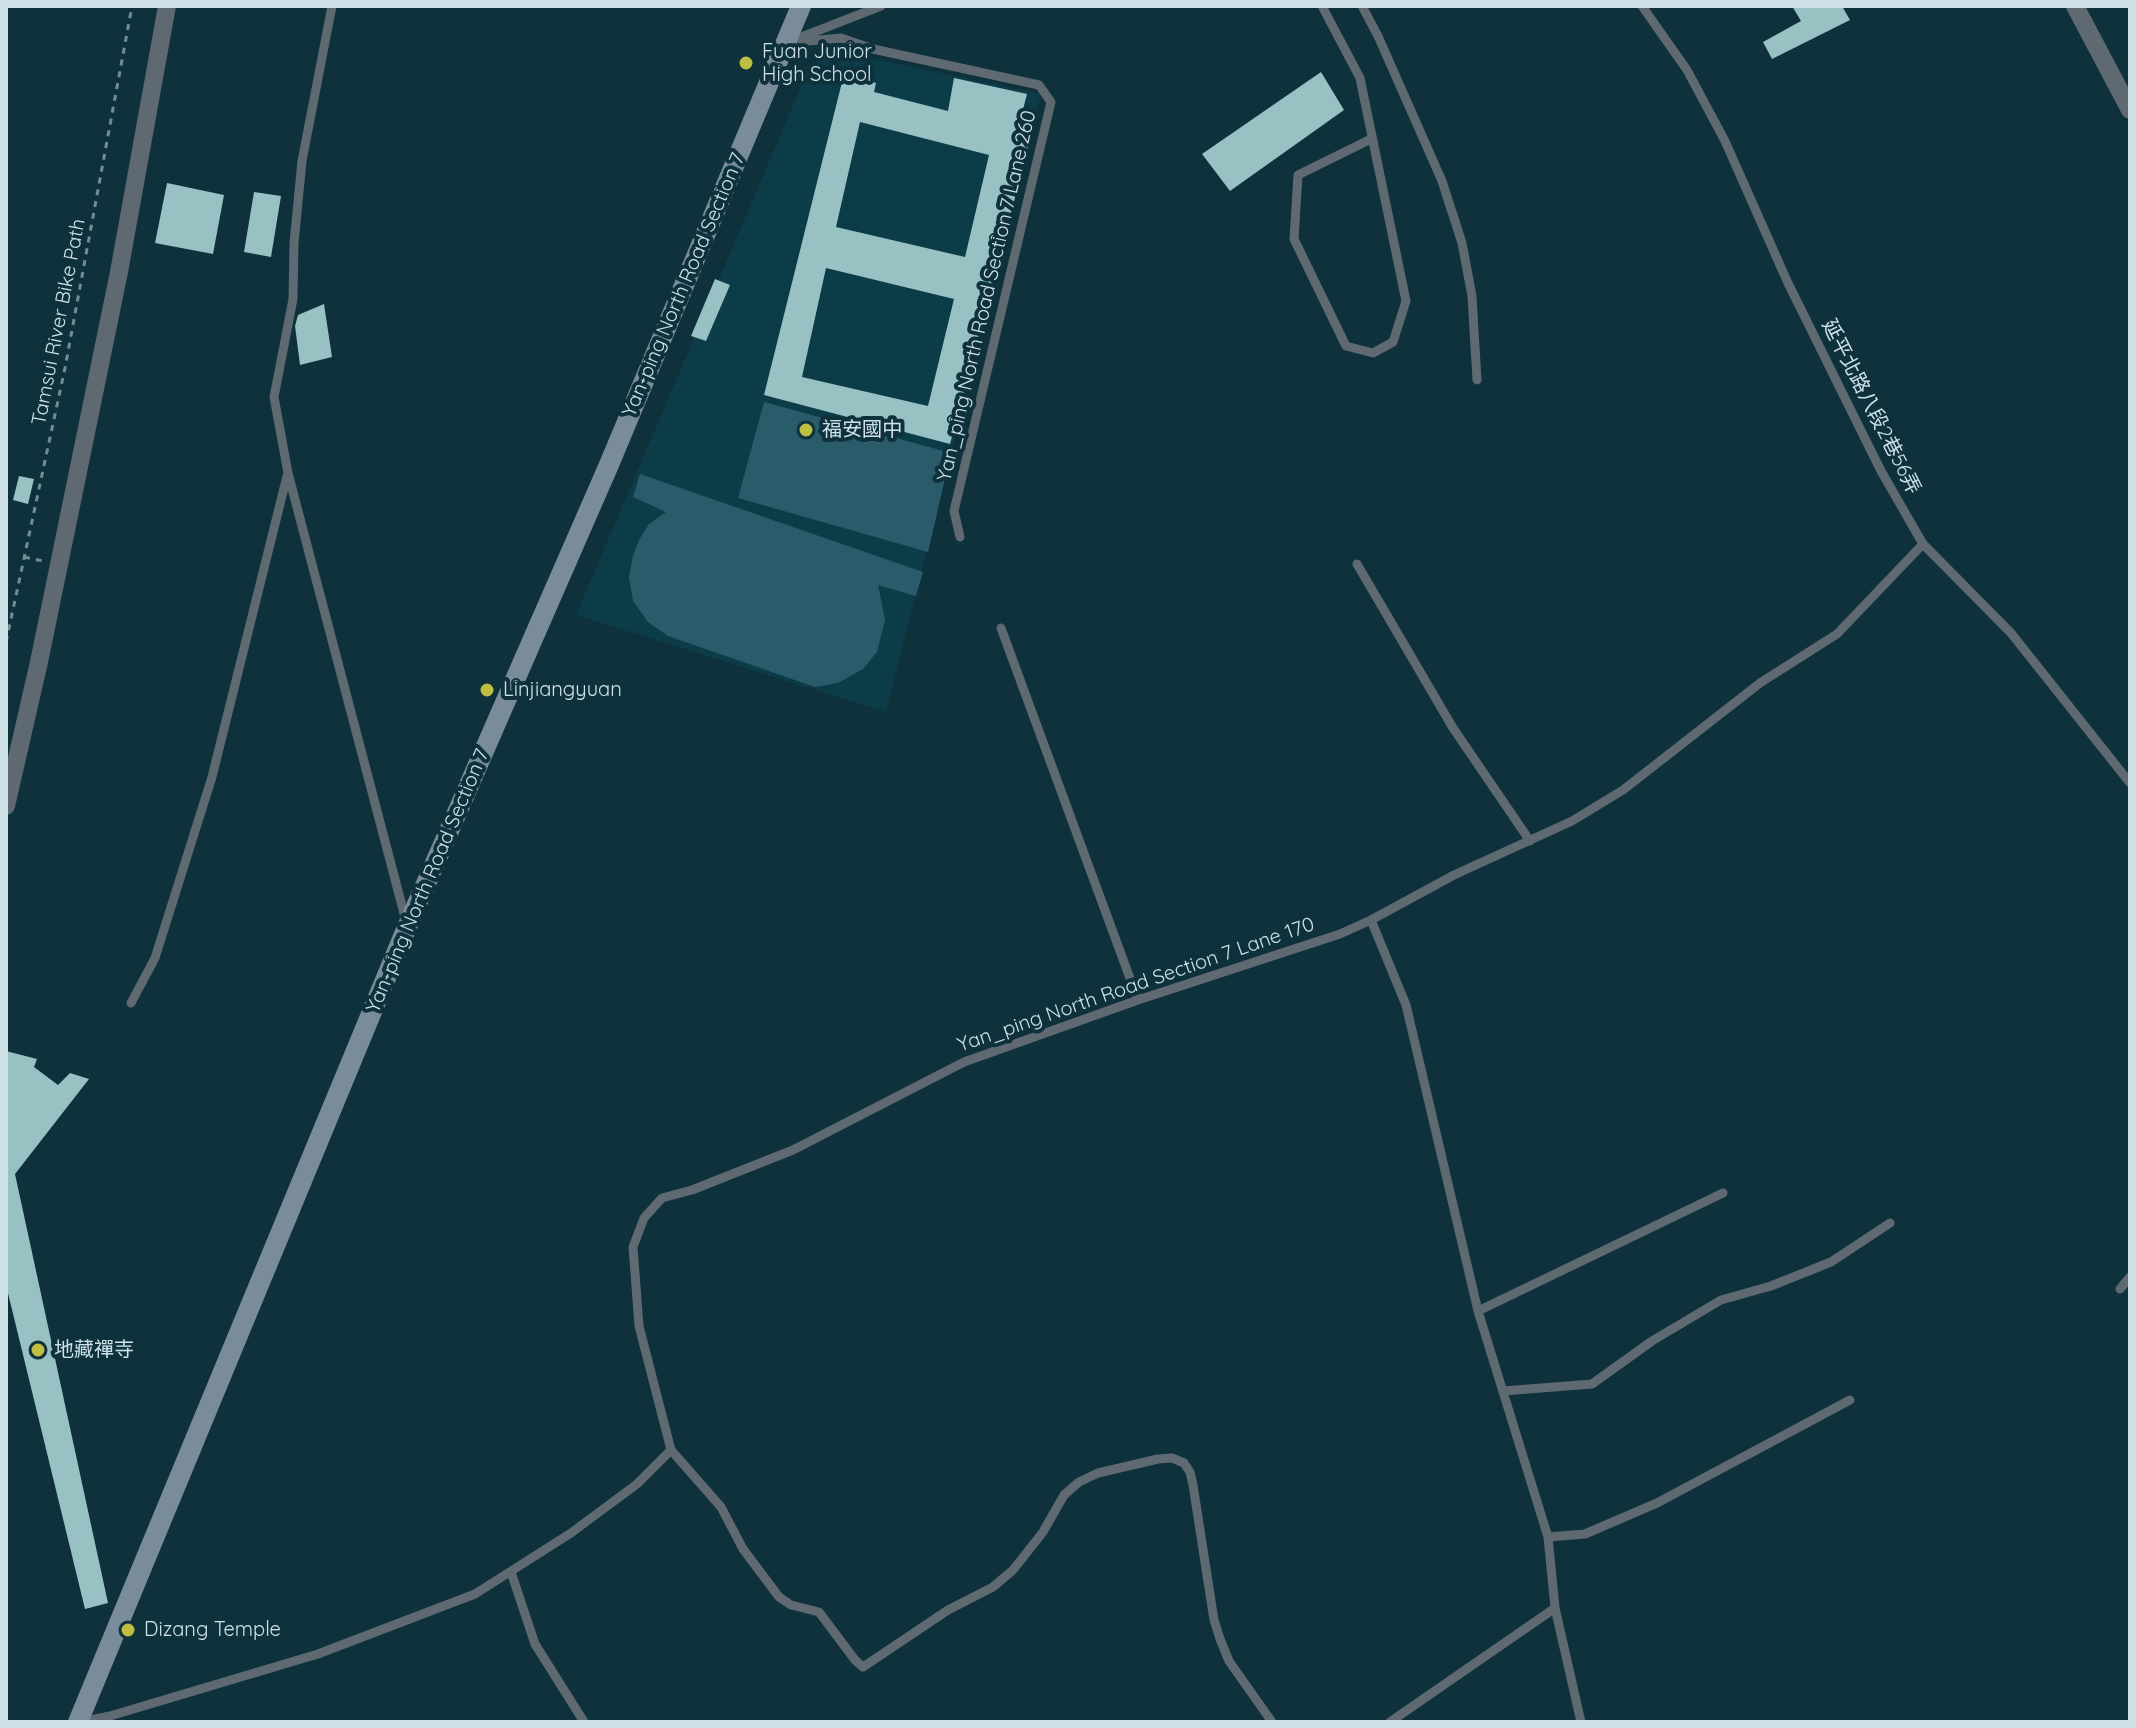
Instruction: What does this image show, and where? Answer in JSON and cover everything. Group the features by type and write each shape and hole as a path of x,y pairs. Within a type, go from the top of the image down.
{"street":[{"path":"6,806 39,662 119,272 167,6"},
{"path":"2075,6 2130,110"},
{"name":"Yan-ping North Road Section 7","path":"79,1722 407,927 608,467 787,43 794,9"}],"lane":[{"path":"332,6 302,161 294,243 293,299 274,397 288,473 407,927"},
{"path":"787,43 881,6"},
{"path":"1322,6 1360,78 1406,301 1393,342 1373,353 1346,346 1294,239 1298,175 1371,139"},
{"path":"1362,6 1442,181 1462,243 1472,296 1477,380"},
{"name":"延平北路八段2巷56弄","path":"1642,6 1687,70 1725,141 1787,281 1881,471 1923,544 2011,633 2130,783"},
{"name":"Yan_ping North Road Section 7 Lane 260","path":"787,43 841,38 873,49 1039,85 1051,102 954,511 960,537"},
{"path":"131,1003 155,958 212,777 288,473"},
{"name":"Yan_ping North Road Section 7 Lane 170","path":"671,1450 639,1326 633,1247 644,1218 662,1198 692,1190 793,1150 964,1062 1138,1000 1340,934 1454,875 1572,821 1623,790 1760,683 1837,634 1923,544"},
{"path":"1357,564 1453,728 1530,841"},
{"path":"1001,628 1138,1000"},
{"path":"1371,920 1406,1005 1478,1311 1548,1537 1555,1608 1581,1722"},
{"path":"1478,1311 1723,1193"},
{"path":"1503,1391 1592,1384 1652,1341 1721,1300 1771,1286 1831,1262 1890,1223"},
{"path":"2120,1289 2130,1277"},
{"path":"1548,1537 1585,1534 1657,1503 1850,1400"},
{"path":"79,1722 110,1716 318,1654 475,1594 571,1533 637,1484 671,1450 721,1507 743,1549 779,1597 791,1605 819,1612 863,1667 948,1610 993,1587 1013,1570 1043,1532 1064,1495 1079,1482 1098,1473 1158,1459 1172,1458 1184,1463 1193,1485 1217,1629 1229,1661 1272,1722"},
{"path":"511,1572 535,1644 584,1722"},
{"path":"1390,1722 1555,1608"}],"path":[{"name":"Tamsui River Bike Path","path":"6,642 68,353 132,6"}],"shaded area":[{"name":"福安國中","path":"831,50 1041,94 886,712 576,615 809,68"},
{"path":"764,402 951,453 928,552 738,498"},
{"path":"640,474 923,572 916,596 878,585 885,620 877,652 863,669 838,683 815,687 668,636 648,622 633,601 629,577 633,556 649,524 666,512 633,497"}],"building":[{"path":"1792,6 1842,6 1850,20 1772,59 1763,42 1801,21"},
{"path":"1321,72 1344,110 1230,191 1202,154"},
{"path":"844,74 876,83 874,92 948,111 954,78 1027,94 1018,129 1032,133 950,444 764,395","holes":["860,122 989,155 965,257 836,227","826,268 954,299 928,406 802,377"]},
{"path":"167,183 224,195 213,254 155,243"},
{"path":"254,192 281,196 271,257 244,252"},
{"path":"715,279 730,285 706,341 691,336"},
{"path":"324,304 332,357 300,365 295,326 298,315"},
{"path":"19,476 34,479 28,504 13,500"},
{"name":"地藏禪寺","path":"6,1051 37,1059 34,1067 58,1085 70,1073 89,1079 15,1174 108,1603 85,1609 6,1285"}],"place":[{"name":"Fuan Junior High School","path":"746,63"},
{"name":"福安國中","path":"806,430"},
{"name":"Linjiangyuan","path":"487,690"},
{"name":"地藏禪寺","path":"38,1350"},
{"name":"Dizang Temple","path":"128,1630"}]}
